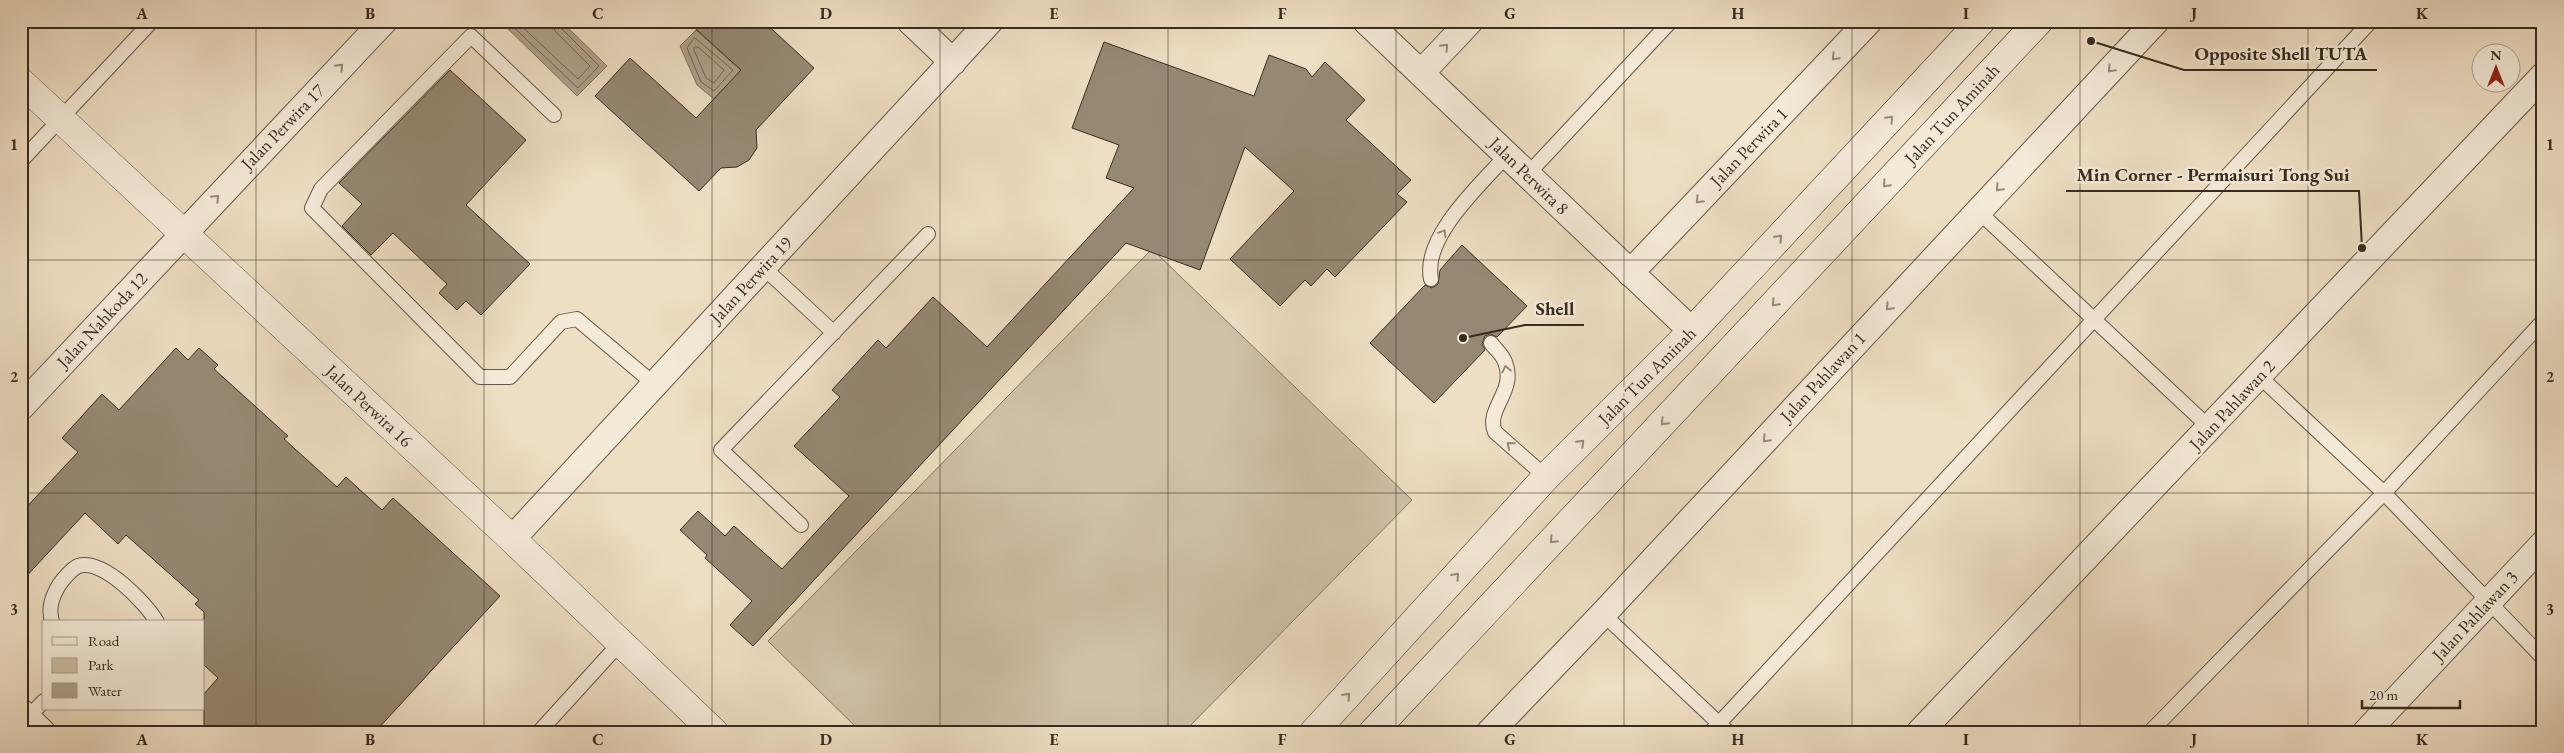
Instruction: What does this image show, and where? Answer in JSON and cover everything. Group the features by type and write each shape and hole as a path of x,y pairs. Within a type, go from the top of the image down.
{"main road":[{"name":"Jalan Tun Aminah","path":"1314,732 1546,477 1692,331 1981,21"},
{"name":"Jalan Tun Aminah","path":"1373,732 2039,21"},
{"name":"Jalan Perwira 16","path":"21,82 512,539 714,732"}],"street":[{"name":"Jalan Perwira 17","path":"183,233 384,21"},
{"path":"910,21 953,62"},
{"name":"Jalan Perwira 19","path":"512,539 990,21"},
{"name":"Jalan Perwira 8","path":"1366,21 1692,331"},
{"path":"1421,74 1470,21"},
{"name":"Jalan Perwira 1","path":"1630,273 1869,21"},
{"name":"Jalan Pahlawan 1","path":"1490,732 1603,614 2156,21"},
{"name":"Jalan Pahlawan 2","path":"1920,732 2543,76"},
{"name":"Jalan Nahkoda 12","path":"21,407 183,233"},
{"name":"Jalan Pahlawan 3","path":"2366,732 2543,544"}],"lane":[{"path":"21,161 152,21"},
{"path":"1527,175 1671,21"},
{"path":"1603,614 1719,729 2371,21"},
{"path":"554,115 471,36 320,189 312,208 480,376 510,377 561,322 577,319 654,384"},
{"path":"1431,279 1428,267 1442,233 1466,201 1507,155"},
{"path":"1978,211 2210,428"},
{"path":"801,525 722,450 928,234"},
{"path":"763,267 834,333"},
{"path":"2150,732 2384,494 2543,321"},
{"path":"1491,343 1505,362 1508,381 1503,398 1492,417 1491,424 1495,432 1546,477"},
{"path":"2259,376 2384,494 2543,658"},
{"path":"51,620 50,615 52,598 62,581 77,566 88,566 104,570 150,610 156,620"},
{"path":"539,732 620,643"}],"green space":[{"path":"1152,249 1412,500 1184,732 861,732 768,641"}],"water":[{"path":"500,21 561,21 607,66 577,96"},
{"path":"696,30 741,71 714,99 697,85 680,46"}],"building":[{"path":"687,21 763,21 814,68 756,130 757,148 749,160 737,167 721,168 699,191 595,96 630,58 696,118 741,70"},
{"path":"1104,42 1254,96 1269,55 1306,69 1312,77 1325,62 1365,100 1346,120 1411,180 1397,194 1407,202 1335,277 1327,269 1311,286 1305,280 1280,306 1230,259 1294,191 1245,147 1200,270 1126,243 753,646 730,625 752,601 705,558 707,555 680,530 698,511 725,536 734,526 782,569 849,496 794,446 840,397 832,390 878,340 886,348 933,297 987,347 1134,188 1106,178 1119,145 1072,128"},
{"path":"450,70 526,140 466,205 530,264 481,315 466,301 457,310 439,293 447,284 393,233 371,255 342,226 362,204 339,183"},
{"path":"1462,245 1527,306 1497,337 1490,334 1485,336 1482,344 1485,350 1434,403 1370,343 1425,285 1432,288 1438,284 1440,270"},
{"path":"176,348 188,360 199,348 218,365 214,369 288,436 284,439 337,487 346,477 382,510 393,498 500,596 375,732 204,732 205,693 218,678 205,666 204,612 195,604 199,600 126,535 118,544 85,513 21,582 21,513 78,452 62,438 102,394 119,410"}],"place":[{"name":"Opposite Shell TUTA","path":"2091,41"},
{"name":"Min Corner - Permaisuri Tong Sui","path":"2362,248"},
{"name":"Shell","path":"1463,338"}]}
